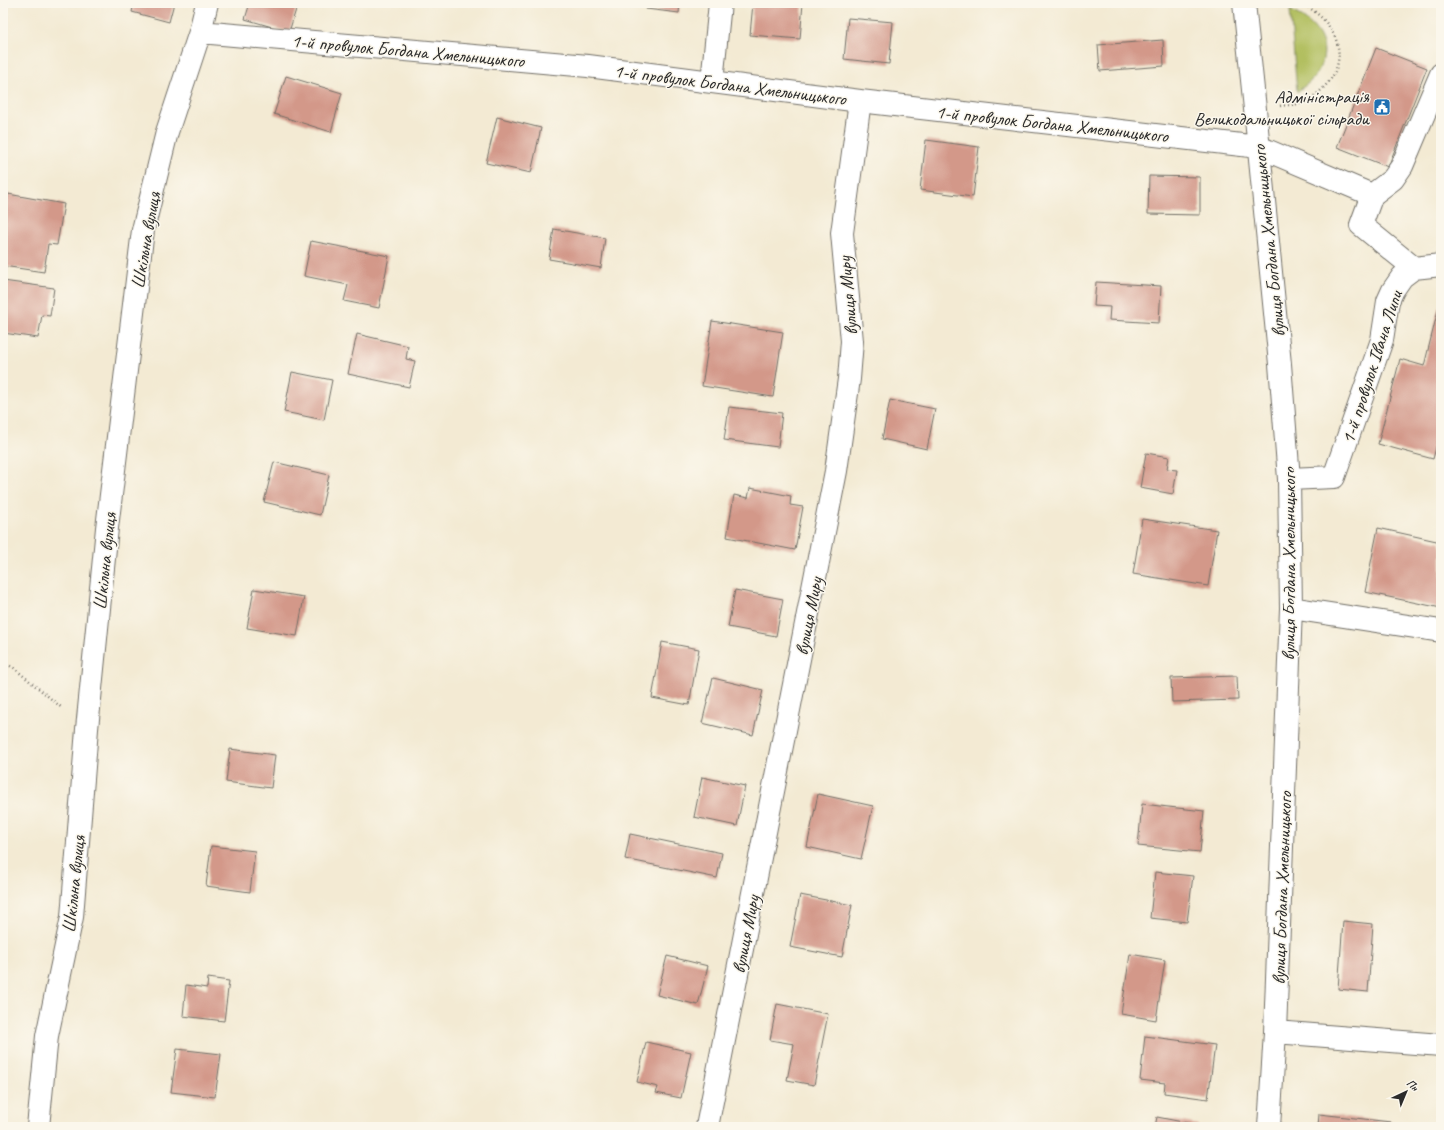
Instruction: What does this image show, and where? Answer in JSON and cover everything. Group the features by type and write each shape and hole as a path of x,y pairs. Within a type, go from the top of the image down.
{"street":[{"name":"Шкільна вулиця","path":"38,1127 47,1036 72,917 87,729 107,528 143,230 167,132 200,32 207,3"},
{"path":"712,82 720,3"},
{"name":"вулиця Богдана Хмельницького","path":"1244,3 1280,364 1289,479 1291,608 1275,1032 1269,1127"},
{"name":"1-й провулок Богдана Хмельницького","path":"200,32 588,66 860,101 1259,147 1372,195"},
{"path":"1414,268 1361,224 1372,195 1393,179 1402,166 1441,74"},
{"name":"вулиця Миру","path":"707,1127 836,471 849,379 852,341 842,233 860,101"},
{"name":"1-й провулок Івана Липи","path":"1289,479 1334,477 1382,340 1388,301 1393,290 1402,277 1414,268 1441,265"},
{"path":"1291,608 1441,631"},
{"path":"1275,1032 1441,1045"}],"path":[{"path":"1255,109 1298,104 1311,98 1322,90 1330,80 1336,68 1339,54 1337,41 1332,30 1324,19 1301,3"},
{"path":"3,662 14,668 43,690 87,729"}],"green space":[{"path":"1290,10 1307,21 1314,28 1320,36 1324,53 1322,62 1315,76 1297,92"}],"building":[{"path":"134,3 174,3 169,22 132,12"},
{"path":"250,3 298,3 289,32 245,19"},
{"path":"647,3 680,3 679,13 646,9"},
{"path":"753,3 803,3 800,39 750,35"},
{"path":"848,18 893,22 889,64 844,59"},
{"path":"1163,40 1164,66 1100,71 1098,45"},
{"name":"Адміністрація Великодальницької сільради","path":"1376,48 1427,68 1388,167 1337,147"},
{"path":"286,76 342,93 331,132 274,114"},
{"path":"497,117 541,128 531,173 486,163"},
{"path":"926,140 979,147 973,197 920,190"},
{"path":"1149,176 1200,177 1200,215 1148,214"},
{"path":"8,194 64,204 57,245 48,244 44,272 3,266 3,225"},
{"path":"554,229 605,238 601,268 549,259"},
{"path":"311,241 389,256 379,308 344,301 348,285 304,276"},
{"path":"3,281 54,288 50,316 42,315 38,338 3,333"},
{"path":"1096,282 1161,286 1159,323 1109,320 1110,307 1094,306"},
{"path":"1439,306 1441,307 1441,428 1433,459 1378,444 1400,359 1424,366"},
{"path":"712,321 783,332 773,397 702,386"},
{"path":"357,334 408,346 406,359 415,361 409,387 348,374"},
{"path":"292,372 332,380 324,420 284,412"},
{"path":"890,400 935,409 927,449 882,439"},
{"path":"729,407 782,413 778,447 724,440"},
{"path":"1146,453 1169,457 1167,469 1177,470 1173,494 1140,488"},
{"path":"274,462 329,475 320,515 264,502"},
{"path":"750,488 791,496 790,505 803,507 795,550 727,537 734,495 748,498"},
{"path":"1142,519 1217,530 1208,586 1133,574"},
{"path":"1378,528 1441,542 1441,608 1365,592"},
{"path":"254,589 304,597 297,636 247,628"},
{"path":"735,590 783,599 776,636 728,627"},
{"path":"662,642 699,649 689,705 652,698"},
{"path":"1237,676 1238,700 1172,702 1171,678"},
{"path":"713,678 763,690 753,735 702,723"},
{"path":"230,749 275,755 271,788 226,782"},
{"path":"702,777 745,786 737,826 694,817"},
{"path":"818,794 873,806 861,859 807,847"},
{"path":"1142,804 1204,811 1200,852 1138,846"},
{"path":"630,834 722,853 717,878 625,859"},
{"path":"211,846 255,851 250,892 206,886"},
{"path":"1155,872 1193,876 1187,922 1150,918"},
{"path":"800,895 852,905 842,957 790,947"},
{"path":"1343,921 1373,924 1368,992 1338,989"},
{"path":"1130,954 1165,960 1156,1020 1121,1014"},
{"path":"667,956 708,966 698,1005 657,995"},
{"path":"208,978 229,981 224,1021 183,1016 186,985 207,988"},
{"path":"777,1004 828,1014 814,1085 787,1080 794,1044 770,1040"},
{"path":"1145,1036 1215,1045 1208,1099 1164,1093 1165,1083 1140,1080"},
{"path":"646,1042 691,1052 681,1098 656,1093 658,1087 637,1082"},
{"path":"177,1049 221,1054 215,1097 171,1092"},
{"path":"1319,1114 1391,1122 1391,1127 1318,1127"},
{"path":"1157,1117 1198,1125 1197,1127 1155,1127"}],"place":[{"name":"Адміністрація Великодальницької сільради","path":"1382,107"}]}
